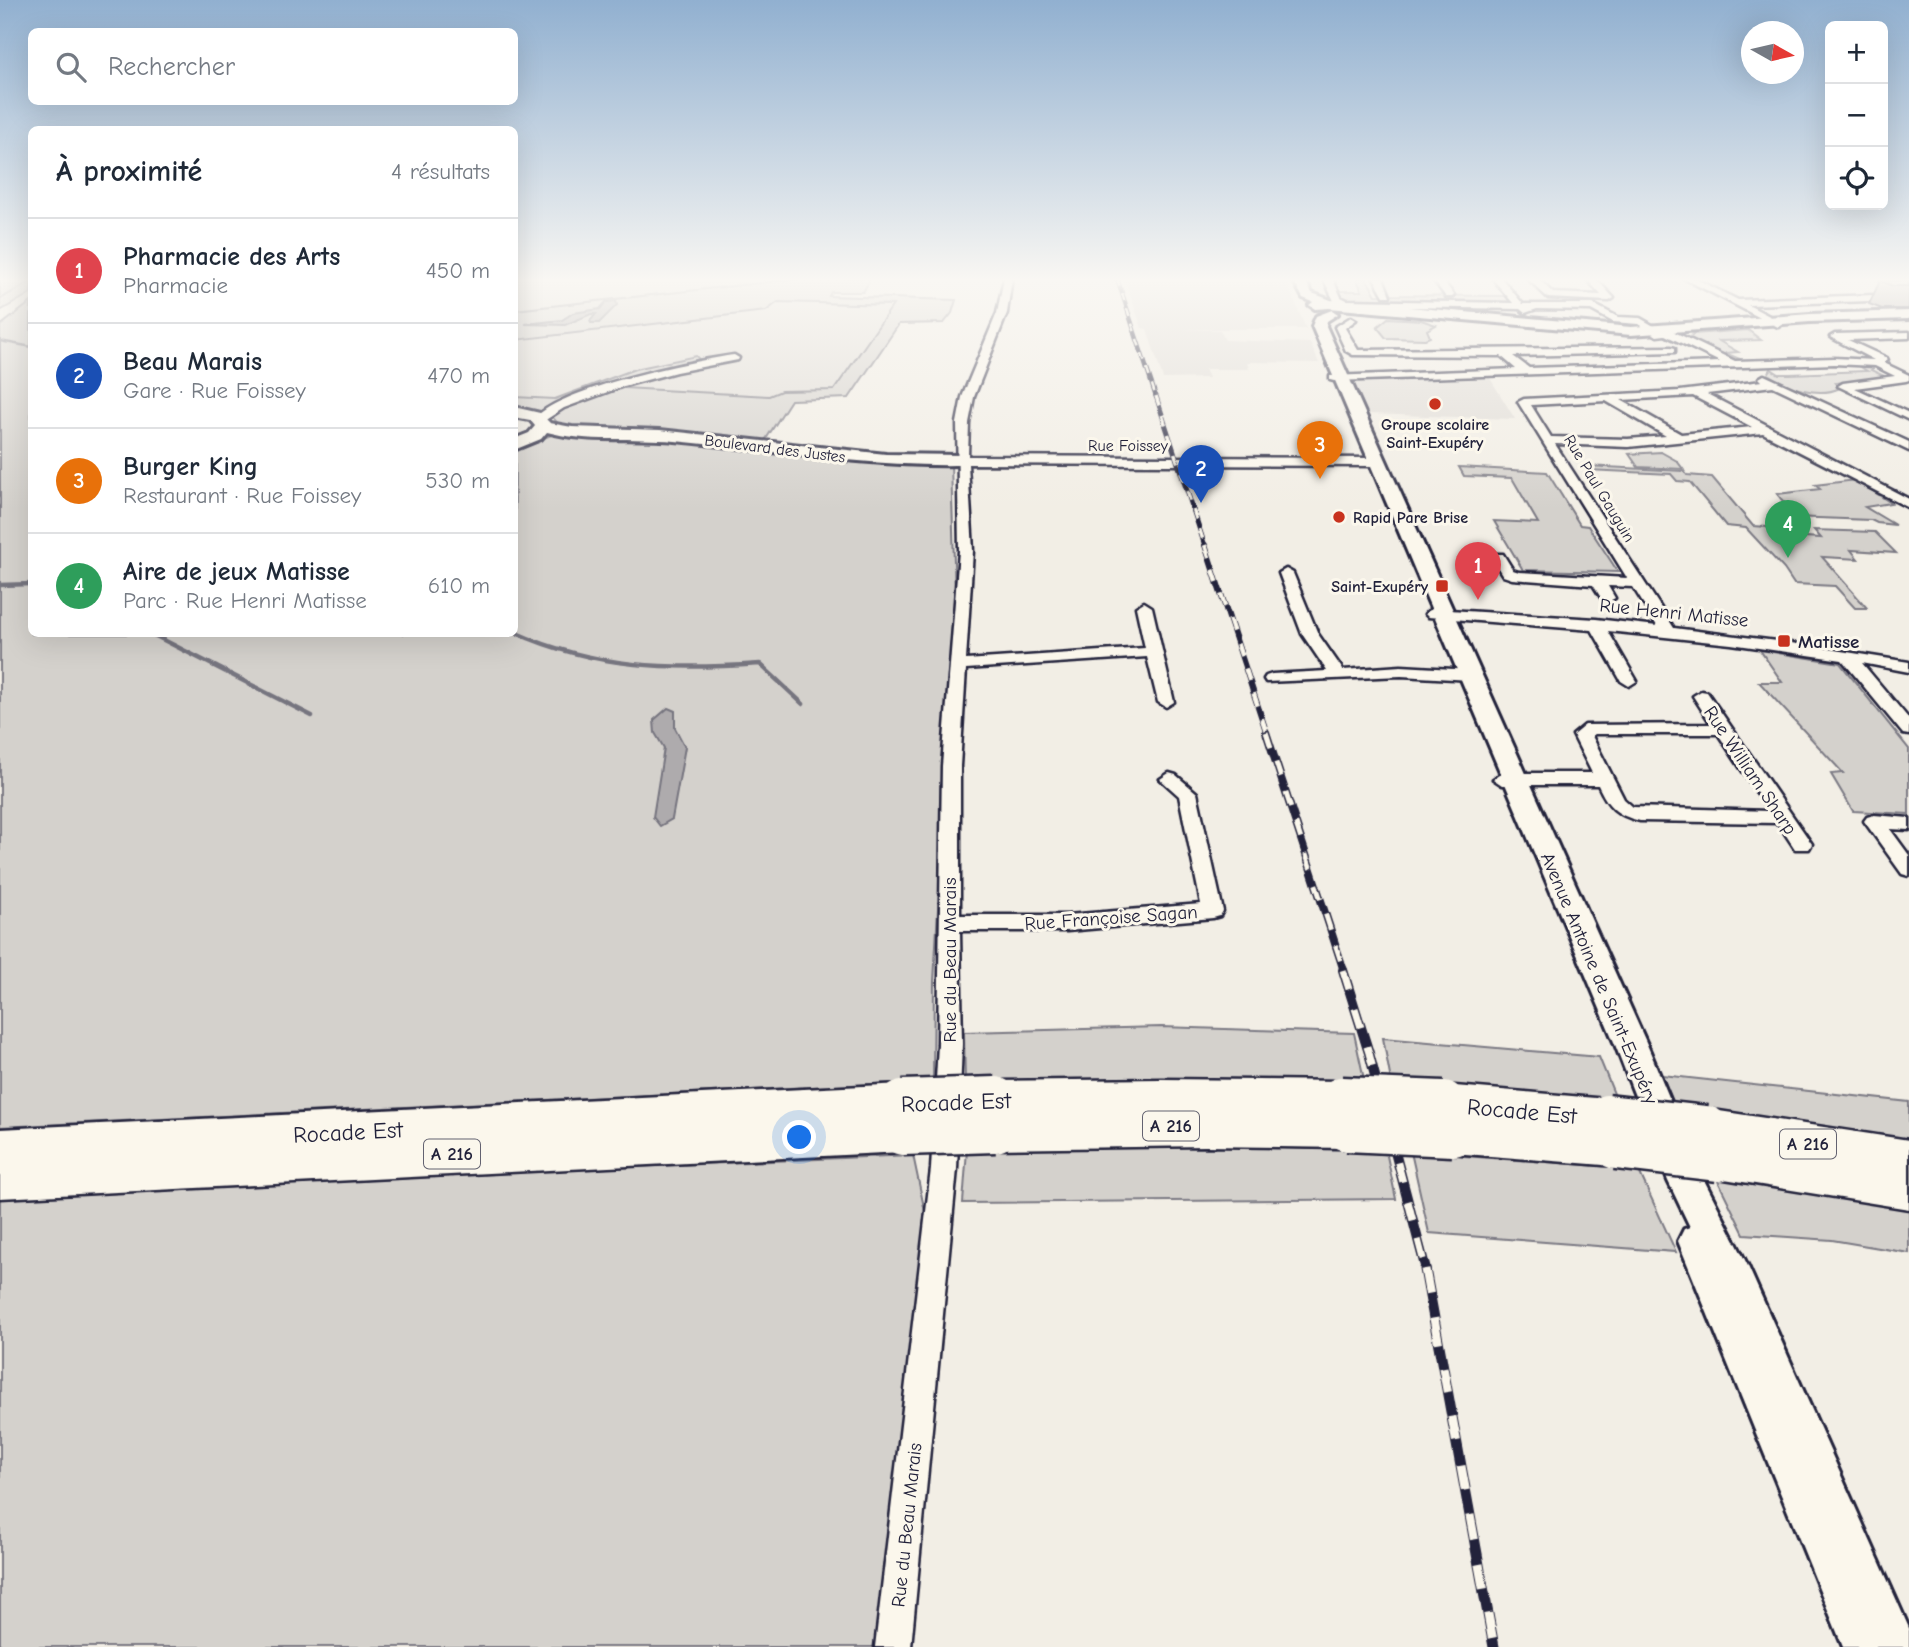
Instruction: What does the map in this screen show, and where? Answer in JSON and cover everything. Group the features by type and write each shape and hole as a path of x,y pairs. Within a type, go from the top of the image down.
{"highway":[{"name":"Rocade Est","path":"0,1149 995,1114 1167,1126 1345,1114 1612,1132 1712,1144 1909,1161"},
{"name":"Rocade Est","path":"0,1177 903,1118"},
{"name":"Rocade Est","path":"1712,1144 1909,1188"}],"main road":[{"name":"Avenue Antoine de Saint-Exupéry","path":"1326,355 1439,615"}],"street":[{"name":"Rue du Beau Marais","path":"893,1647 942,1205 950,1044 951,766 966,551 962,460 966,405 986,355"},
{"path":"1505,355 1527,372"},
{"path":"1714,355 1909,447"},
{"path":"1337,378 1834,361 1887,362 1872,355"},
{"path":"518,413 545,410 649,373 734,358"},
{"path":"1877,363 1906,378 1843,386 1909,417"},
{"path":"1547,440 1524,402 1694,392 1774,383"},
{"path":"1694,392 1909,504"},
{"path":"1608,397 1679,438"},
{"path":"523,442 541,432 542,422 548,412 572,401"},
{"name":"Boulevard des Justes","path":"518,413 542,422 589,431"},
{"path":"1857,422 1909,417"},
{"name":"Rue Paul Gauguin","path":"1547,440 1624,444 1765,429"},
{"name":"Boulevard des Justes","path":"523,442 557,432 589,431 661,435 850,457 962,460"},
{"name":"Rue Paul Gauguin","path":"1547,440 1667,630"},
{"name":"Rue Foissey","path":"962,460 1374,462"},
{"path":"1498,557 1508,573 1517,576 1637,583"},
{"path":"1286,573 1310,634 1338,674"},
{"path":"1597,580 1608,598"},
{"path":"1144,607 1166,702"},
{"name":"Rue Henri Matisse","path":"1439,615 1667,630 1909,667"},
{"name":"Avenue Antoine de Saint-Exupéry","path":"1439,615 1867,1647"},
{"path":"1596,624 1629,681"},
{"path":"958,665 1154,652"},
{"path":"1847,656 1909,730"},
{"path":"1272,679 1401,671 1465,675"},
{"name":"Rue William Sharp","path":"1701,696 1802,844"},
{"path":"1723,729 1591,729 1582,735 1620,808 1640,815 1785,817"},
{"name":"Rue Françoise Sagan","path":"949,923 1067,923 1213,911 1188,793 1169,779"},
{"path":"1509,779 1604,779"},
{"name":"Avenue Antoine de Saint-Exupéry","path":"1509,779 1630,1042 1686,1181 1732,1277 1893,1647"},
{"path":"1909,824 1874,821 1909,869"}],"shaded area":[{"path":"0,355 28,355 28,637 518,637 518,448 554,434 581,433 560,426 550,414 518,409 518,397 555,399 635,369 696,356 705,366 640,381 624,388 769,396 781,391 834,390 858,355 878,355 849,398 791,400 759,450 840,459 951,464 955,596 934,982 933,1081 0,1127"},
{"path":"518,355 858,355 834,390 781,391 769,396 622,388 653,376 658,363 555,399 519,397"},
{"path":"1155,355 1315,355 1319,363 1247,362 1249,369 1205,369 1209,378 1163,379"},
{"path":"1724,355 1747,362 1736,361"},
{"path":"1859,366 1874,367 1871,370 1884,376 1900,377 1835,383 1840,388 1813,392 1785,384 1768,374 1771,369 1779,374 1867,371"},
{"name":"Groupe scolaire Saint-Exupéry","path":"1488,375 1515,419 1368,414 1352,380"},
{"path":"1661,452 1677,461 1683,469 1638,467 1629,454"},
{"path":"1586,466 1684,471 1687,475 1712,477 1753,526 1768,527 1776,535 1821,538 1814,530 1875,532 1896,553 1851,550 1858,559 1822,557 1867,608 1855,608 1835,586 1794,584 1784,569 1746,528 1726,526 1690,482 1677,481 1671,474 1588,470"},
{"path":"1459,467 1547,472 1580,525 1588,526 1618,572 1523,570 1494,521 1538,523 1512,478 1464,476"},
{"path":"1856,480 1891,503 1865,507 1895,525 1871,520 1791,517 1786,515 1792,512 1777,494 1820,489 1815,485"},
{"path":"1760,650 1840,663 1909,749 1909,814 1853,811 1831,774 1843,773 1759,682 1782,682"},
{"path":"668,708 675,711 675,728 685,747 672,819 660,826 653,817 664,748 655,733 654,720"},
{"path":"1161,1027 1354,1033 1365,1084 1205,1078 965,1081 964,1032"},
{"path":"1383,1038 1599,1057 1617,1101 1391,1081"},
{"path":"1662,1075 1909,1102 1909,1140 1674,1105"},
{"path":"1189,1145 1386,1151 1396,1199 963,1203 967,1150"},
{"path":"1411,1152 1638,1169 1676,1252 1429,1233"},
{"path":"913,1155 929,1231 879,1647 0,1647 0,1199"},
{"path":"1716,1177 1909,1204 1909,1253 1832,1240 1744,1234"}],"waterway":[{"path":"0,585 28,584"},
{"path":"518,634 575,653 635,664 696,667 760,664 803,704"},
{"path":"158,637 312,716"}],"railway":[{"path":"1142,355 1156,397"},
{"path":"1156,396 1205,546"},
{"path":"1205,545 1267,734"},
{"path":"1266,732 1344,971"},
{"path":"1343,970 1369,1053 1426,1270"},
{"path":"1425,1269 1494,1647"}],"place":[{"name":"Groupe scolaire Saint-Exupéry","path":"1435,404"},
{"name":"Burger King","path":"1320,479"},
{"name":"Beau Marais","path":"1201,503"},
{"name":"Rapid Pare Brise","path":"1339,517"},
{"name":"Aire de jeux Matisse","path":"1788,558"},
{"name":"Saint-Exupéry","path":"1442,586"},
{"name":"Pharmacie des Arts","path":"1478,600"},
{"name":"Matisse","path":"1784,641"}]}
